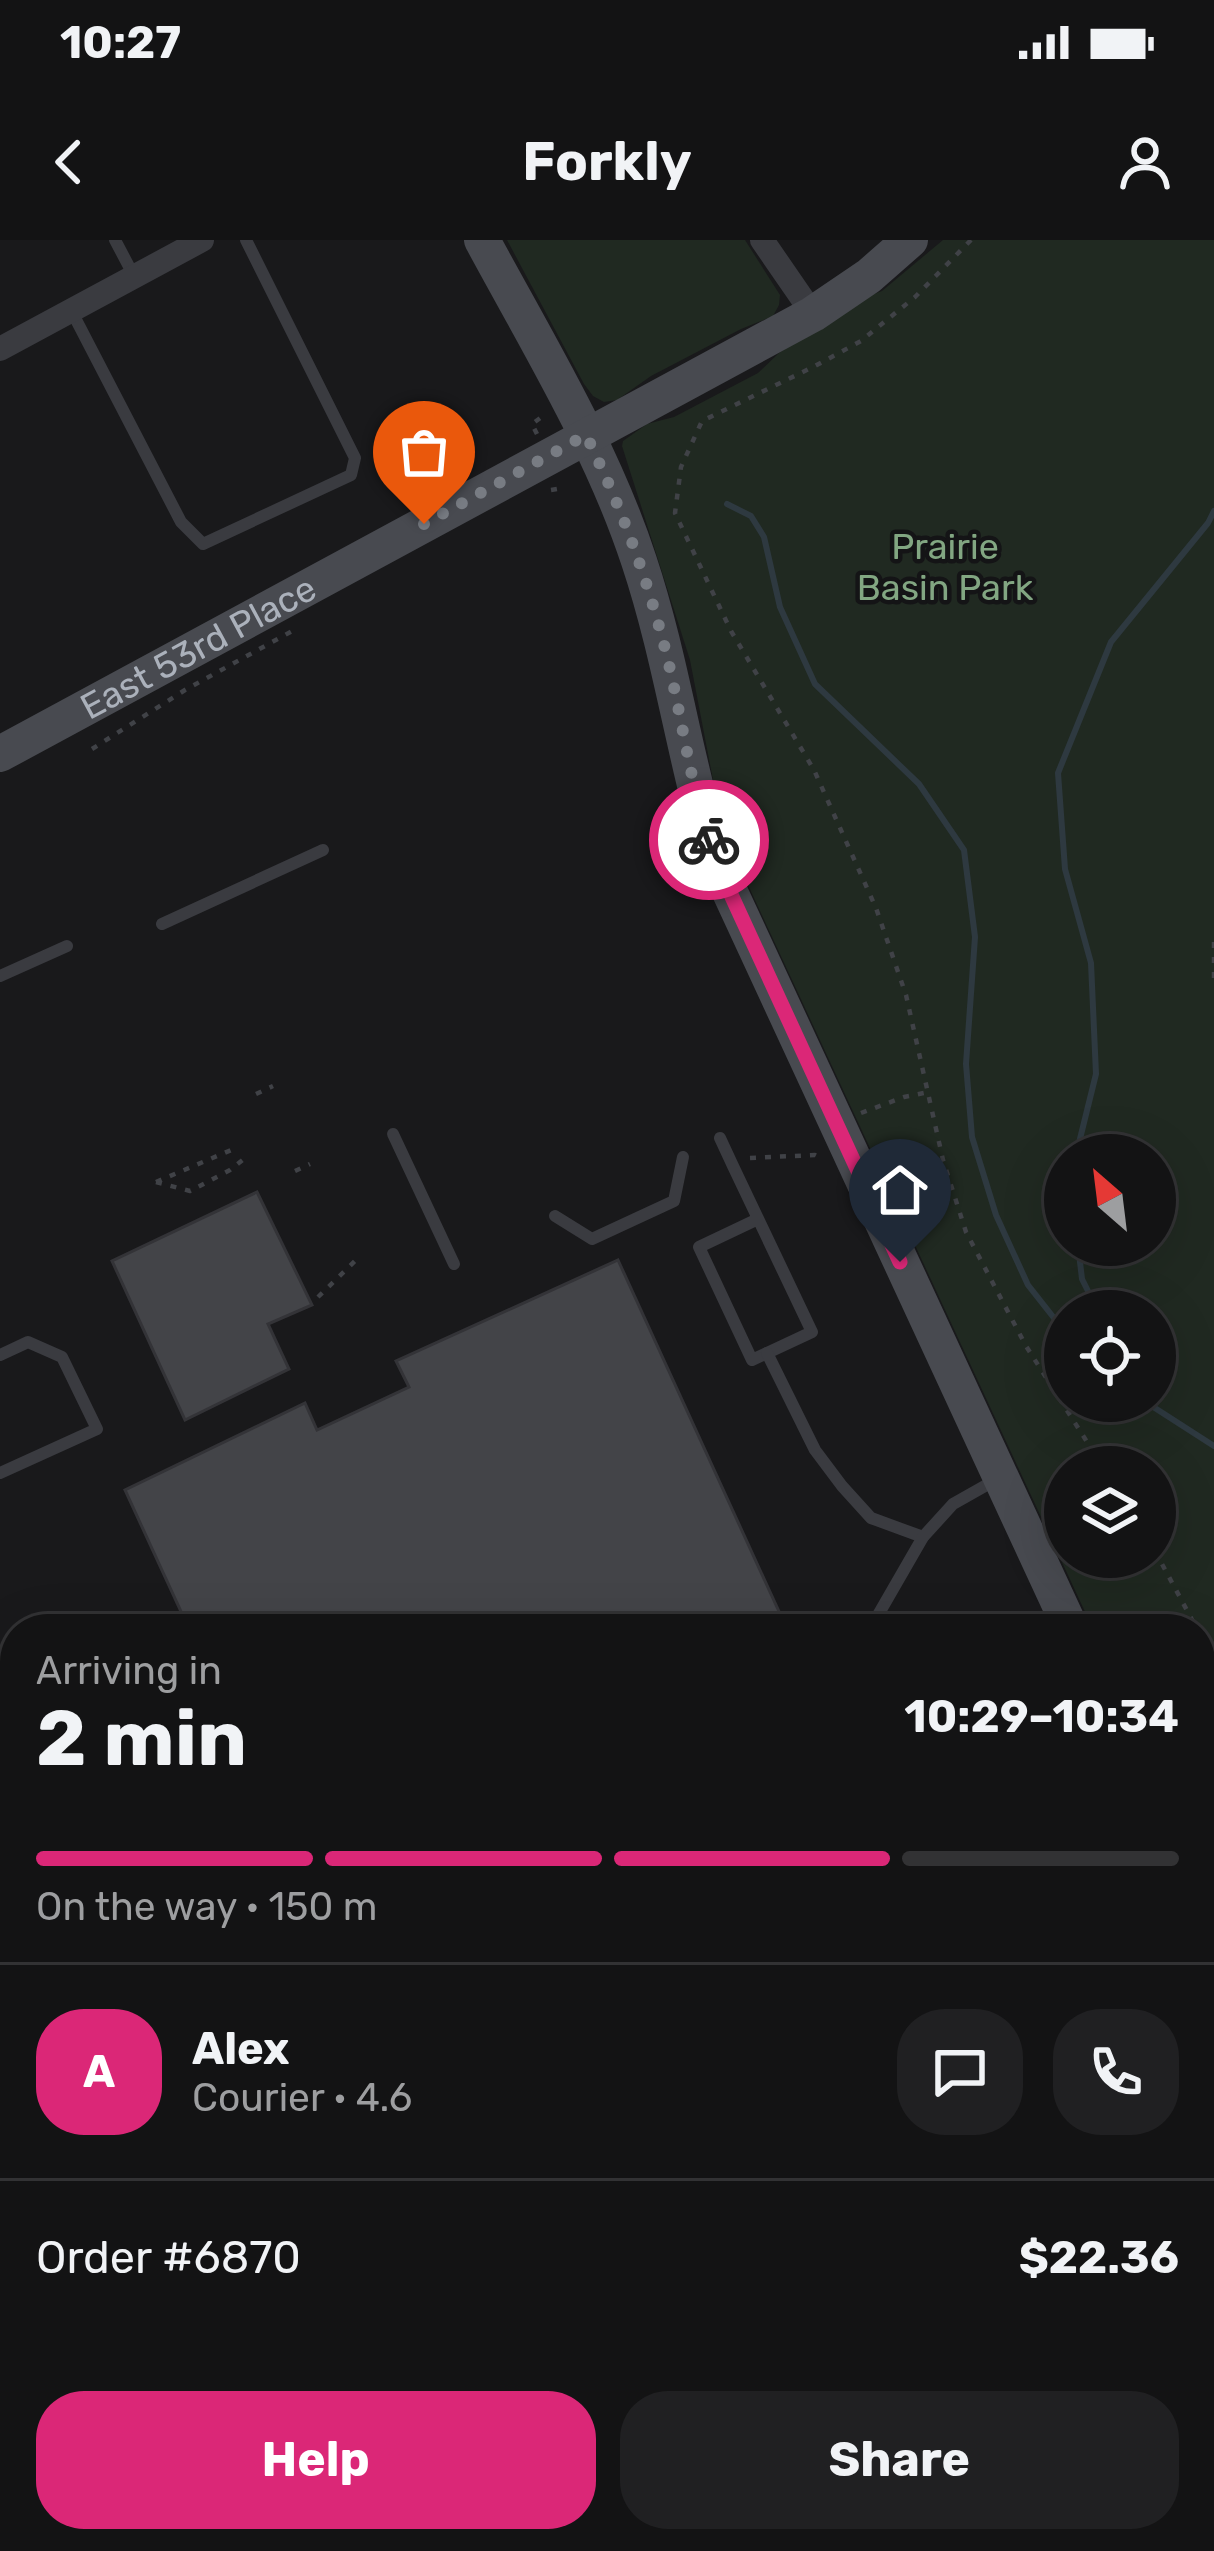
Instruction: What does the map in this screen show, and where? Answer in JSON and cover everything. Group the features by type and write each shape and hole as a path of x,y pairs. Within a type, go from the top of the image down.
{"street":[{"path":"482,240 620,508 655,611 700,812 716,862 1064,1614"},
{"path":"761,240 813,314"},
{"name":"East 53rd Place","path":"0,754 813,314 869,276 910,240"},
{"path":"0,349 198,241"}],"lane":[{"path":"115,240 134,276"},
{"path":"71,310 181,522 203,544 351,475 355,458 246,240"},
{"path":"162,924 323,850"},
{"path":"0,976 67,946"},
{"path":"393,1134 454,1264"},
{"path":"720,1138 812,1332 752,1360 699,1247 758,1219"},
{"path":"555,1216 592,1239 674,1201 683,1156"},
{"path":"0,1355 28,1342 62,1357 97,1429 0,1473"},
{"path":"767,1353 815,1450 842,1486 871,1518 923,1537"},
{"path":"879,1614 923,1537 953,1504 1000,1477"}],"path":[{"path":"971,240 915,297 861,341 703,421 681,467 675,513 731,631 814,770 860,866 893,954 955,1202 986,1274 1089,1446"},
{"path":"537,434 532,424 554,409"},
{"path":"1214,942 1214,979"},
{"path":"256,1094 273,1086"},
{"path":"855,1114 929,1092"},
{"path":"236,1148 156,1182 190,1191 249,1155"},
{"path":"750,1159 815,1155 828,1162"},
{"path":"296,1171 310,1164"},
{"path":"886,1183 955,1202"},
{"path":"318,1297 356,1260"},
{"path":"1170,1578 1189,1614"}],"green space":[{"path":"507,240 745,240 780,295 779,305 773,316 651,376 617,400 604,402 584,384"},
{"name":"Prairie Basin Park","path":"943,240 1214,240 1214,1614 1086,1614 1069,1578 1176,1578 1176,1446 1044,1446 1044,1523 748,885 714,785 690,660 622,446 647,424 674,417 758,373 779,353 863,298 882,291"}],"building":[{"path":"257,1192 312,1305 268,1324 289,1369 185,1420 112,1261"},
{"path":"618,1260 780,1614 182,1614 125,1490 305,1403 317,1430 409,1387 396,1361"}],"waterway":[{"path":"727,504 751,516 764,537 780,607 815,684 919,784 964,850 975,937 966,1064 972,1137 996,1215 1028,1285 1044,1305"},
{"path":"1081,1134 1096,1074 1091,963 1065,869 1058,773 1111,642 1214,511"},
{"path":"1080,1266 1088,1290"},
{"path":"1176,1422 1214,1446"}],"way so far":[{"path":"424,524 586,435 620,508 655,611 709,840"}],"route":[{"path":"709,840 900,1262"}]}
